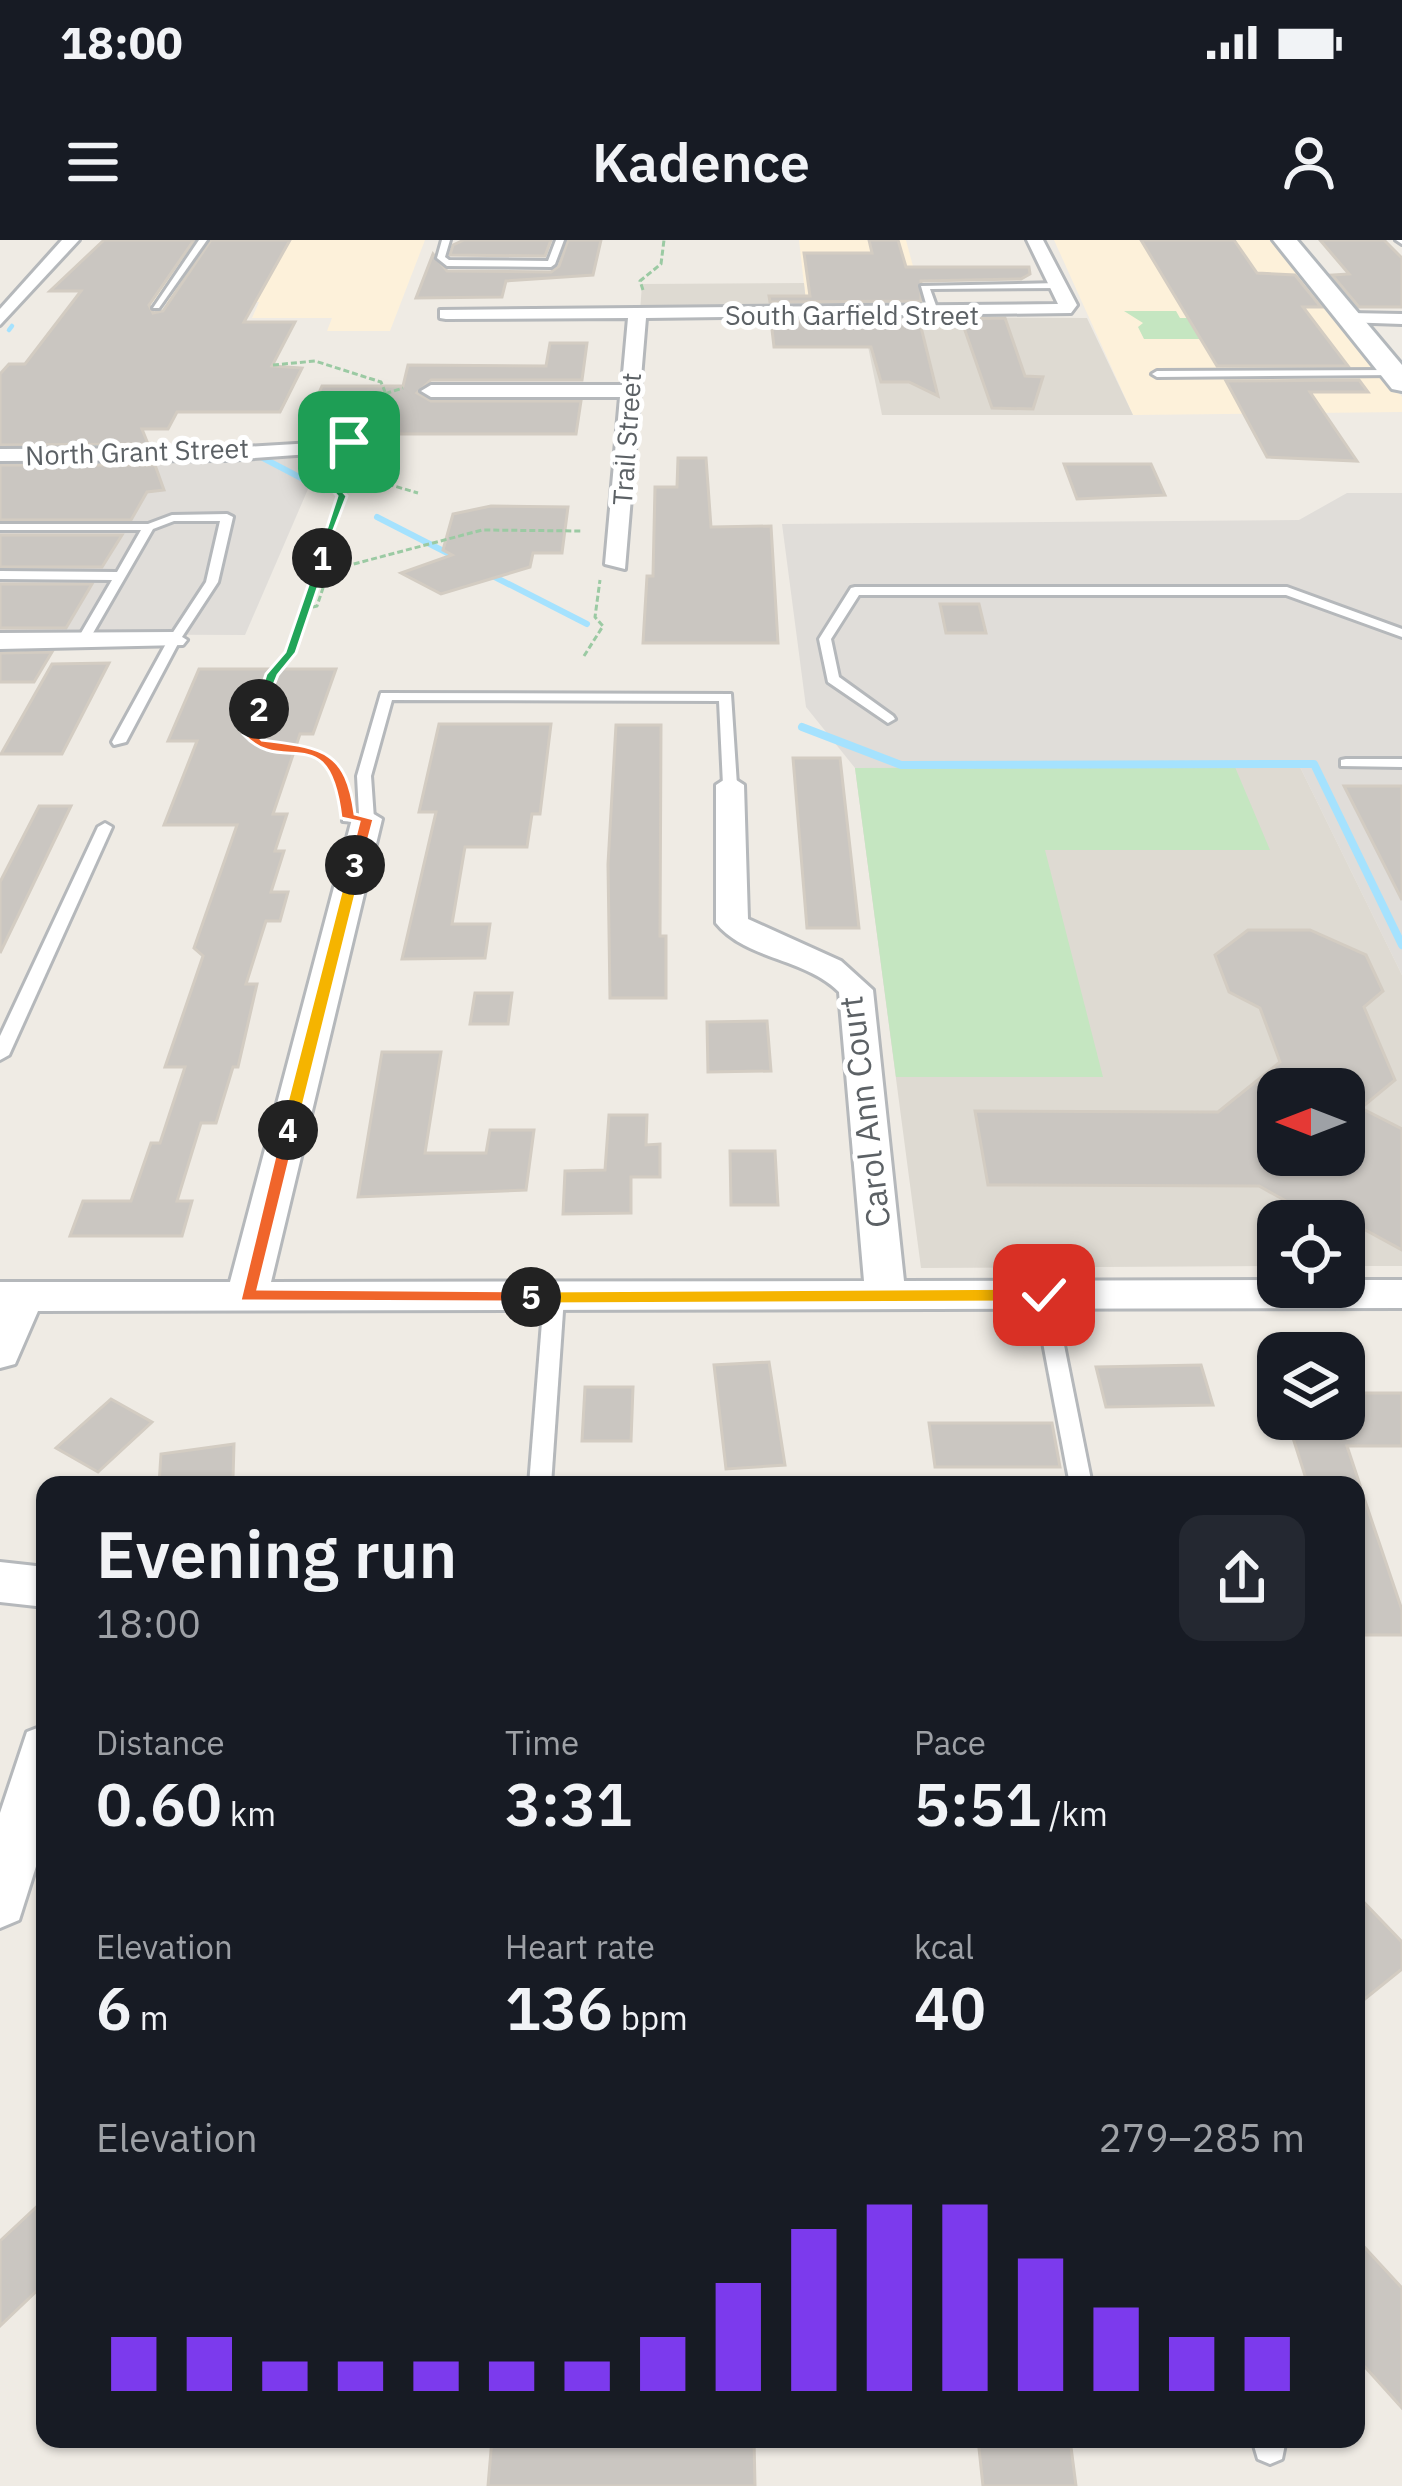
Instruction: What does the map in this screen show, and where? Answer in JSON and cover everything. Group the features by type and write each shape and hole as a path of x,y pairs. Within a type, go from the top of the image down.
{"main road":[{"path":"1285,240 1398,378"}],"street":[{"path":"1,318 71,240"},
{"path":"1035,240 1058,286"},
{"name":"Trail Street","path":"609,564 636,282"},
{"name":"South Garfield Street","path":"446,314 1065,310 1058,286"},
{"path":"1350,318 1402,319"},
{"path":"431,391 628,391"},
{"name":"North Grant Street","path":"0,455 346,447"},
{"path":"0,641 174,640"},
{"name":"Carol Ann Court","path":"730,785 732,923 750,937 842,972 856,990 886,1297"},
{"path":"247,1296 358,818"},
{"path":"0,1353 12,1297 1402,1294"},
{"path":"0,1582 36,1587"},
{"path":"0,1902 36,1779"}],"lane":[{"path":"155,306 203,240"},
{"path":"446,240 441,258 447,262 495,266 551,264 560,240"},
{"path":"934,314 925,286 1058,286"},
{"path":"1157,374 1398,378"},
{"path":"0,527 148,526 172,518 227,517 212,582 174,640 119,742"},
{"path":"82,640 148,526"},
{"path":"0,575 120,576"},
{"path":"888,719 833,679 825,639 855,591 1287,591 1402,633"},
{"path":"358,818 386,696 726,697 730,785"},
{"path":"1346,763 1402,763"},
{"path":"0,1055 106,827"},
{"path":"1044,1295 1079,1476"},
{"path":"541,1476 554,1298"}],"path":[{"path":"636,282 661,264 664,240"},
{"path":"273,365 318,358 347,375 381,382 384,393 346,447 329,481 342,496 290,653 272,674 250,734 258,743 314,751 334,764 358,818"},
{"path":"333,488 384,483 418,493"},
{"path":"318,568 482,530 583,531"},
{"path":"584,656 603,626 595,616 609,564"},
{"path":"304,609 317,606 330,567"}],"shaded area":[{"path":"194,240 425,240 390,331 327,331 332,318 252,318 259,302 150,302"},
{"path":"799,240 906,240 925,311 807,311"},
{"path":"1054,240 1271,240 1402,397 1402,412 1133,415"},
{"path":"804,283 807,311 640,312 642,284"},
{"path":"862,317 1087,318 1133,415 882,415"},
{"path":"0,450 324,452 245,635 0,634"},
{"path":"1347,493 1402,493 1402,975 1300,767 855,768 806,707 782,524 1299,520"},
{"path":"1300,767 1402,975 1402,1266 1365,1266 1365,1200 1257,1200 1257,1266 921,1268 855,768"}],"green space":[{"path":"1124,311 1176,311 1180,318 1273,318 1253,339 1144,339 1138,327 1143,323"},
{"path":"1235,767 1270,850 1045,850 1103,1077 896,1077 855,768"}],"building":[{"path":"104,240 194,240 149,305 153,313 163,311 211,240 290,240 244,322 295,322 272,366 302,368 280,412 177,412 168,429 142,429 148,444 0,445 0,374 9,364 25,364 81,291 50,291"},
{"path":"464,240 551,240 545,256 450,255 453,245"},
{"path":"568,240 601,240 593,275 506,281 502,297 416,298 433,254 447,271 551,272 559,266"},
{"path":"869,240 898,240 906,267 1029,267 1030,274 1021,279 921,281 921,301 770,302 769,296 810,296 804,253 872,253"},
{"path":"1141,240 1234,240 1257,273 1295,275 1321,307 1303,307 1348,366 1217,366"},
{"path":"1320,240 1384,240 1402,258 1402,307 1359,307 1332,275 1349,274"},
{"path":"1005,318 1025,376 1043,377 1033,409 992,408 961,319"},
{"path":"919,319 938,396 909,382 881,382 871,347 774,347 771,321"},
{"path":"550,343 587,343 582,380 431,380 417,393 431,401 581,401 576,434 301,434 322,386 403,386 408,365 546,366"},
{"path":"1359,380 1368,392 1310,392 1357,461 1267,457 1226,381"},
{"path":"678,458 706,458 711,527 771,526 778,643 643,643 647,576 653,576 655,487 677,487"},
{"path":"1064,464 1151,464 1165,495 1077,499"},
{"path":"0,465 155,465 164,490 147,492 131,520 0,520"},
{"path":"491,506 568,507 562,553 533,553 530,567 441,594 401,573 452,555 443,550 453,514"},
{"path":"0,535 122,535 102,567 0,567"},
{"path":"0,584 92,584 66,628 0,628"},
{"path":"940,604 979,604 986,633 946,633"},
{"path":"52,652 34,682 0,682 0,653"},
{"path":"109,663 62,754 1,754 52,664"},
{"path":"199,669 336,669 313,734 300,734 273,814 287,814 275,851 284,851 271,892 288,892 280,921 266,921 246,984 257,984 238,1067 233,1067 216,1123 201,1123 177,1201 192,1201 182,1236 70,1236 83,1201 131,1201 151,1143 160,1143 185,1067 165,1067 203,956 194,948 237,825 164,825 197,741 168,741"},
{"path":"439,724 551,724 540,814 532,814 527,847 465,847 452,924 490,924 485,958 402,959 436,812 419,812"},
{"path":"616,725 661,725 660,936 666,936 666,998 610,998 608,864"},
{"path":"793,758 840,758 859,928 807,928"},
{"path":"1344,786 1402,786 1402,900"},
{"path":"39,806 71,806 0,953 0,882"},
{"path":"1248,930 1310,930 1366,955 1383,991 1364,1007 1395,1080 1365,1105 1365,1068 1273,1068 1280,1062 1260,1008 1229,992 1215,955"},
{"path":"475,993 512,993 508,1024 470,1024"},
{"path":"767,1021 771,1071 708,1072 707,1022"},
{"path":"382,1052 441,1052 425,1153 486,1153 490,1130 534,1130 526,1190 358,1197"},
{"path":"1257,1081 1257,1176 1365,1176 1365,1110 1402,1129 1402,1250 1365,1230 1365,1200 1284,1200 1259,1186 988,1185 975,1111 1218,1112"},
{"path":"609,1115 647,1115 646,1145 660,1144 660,1177 631,1177 631,1213 563,1214 565,1171 605,1170"},
{"path":"730,1151 775,1151 778,1205 731,1205"},
{"path":"769,1362 785,1465 726,1469 714,1365"},
{"path":"1201,1365 1213,1405 1106,1407 1096,1367"},
{"path":"585,1387 633,1387 631,1441 582,1441"},
{"path":"1365,1393 1402,1393 1402,1446 1347,1446 1357,1476 1305,1476 1294,1440 1365,1440"},
{"path":"111,1399 152,1422 98,1472 56,1448"},
{"path":"929,1423 1052,1423 1060,1467 935,1467"},
{"path":"234,1444 233,1476 160,1476 161,1454"},
{"path":"1365,1501 1402,1610 1402,1635 1365,1635"},
{"path":"1365,1903 1402,1942 1402,1969 1365,1999"},
{"path":"36,2207 36,2292 0,2326 0,2241"},
{"path":"1365,2248 1402,2288 1402,2408 1365,2367"},
{"path":"491,2448 754,2448 755,2486 488,2486"},
{"path":"979,2448 1071,2448 1076,2486 983,2486"}],"waterway":[{"path":"9,330 12,326"},
{"path":"34,446 238,449"},
{"path":"255,454 324,490"},
{"path":"377,517 461,560"},
{"path":"483,571 587,624"},
{"path":"802,727 901,765 1314,764 1402,945"}],"route":[{"path":"349,442 329,481 342,496 332,534 290,653 272,674 250,734 258,743 314,751 334,764 344,784 348,818 367,819 247,1296 1044,1295"}]}
